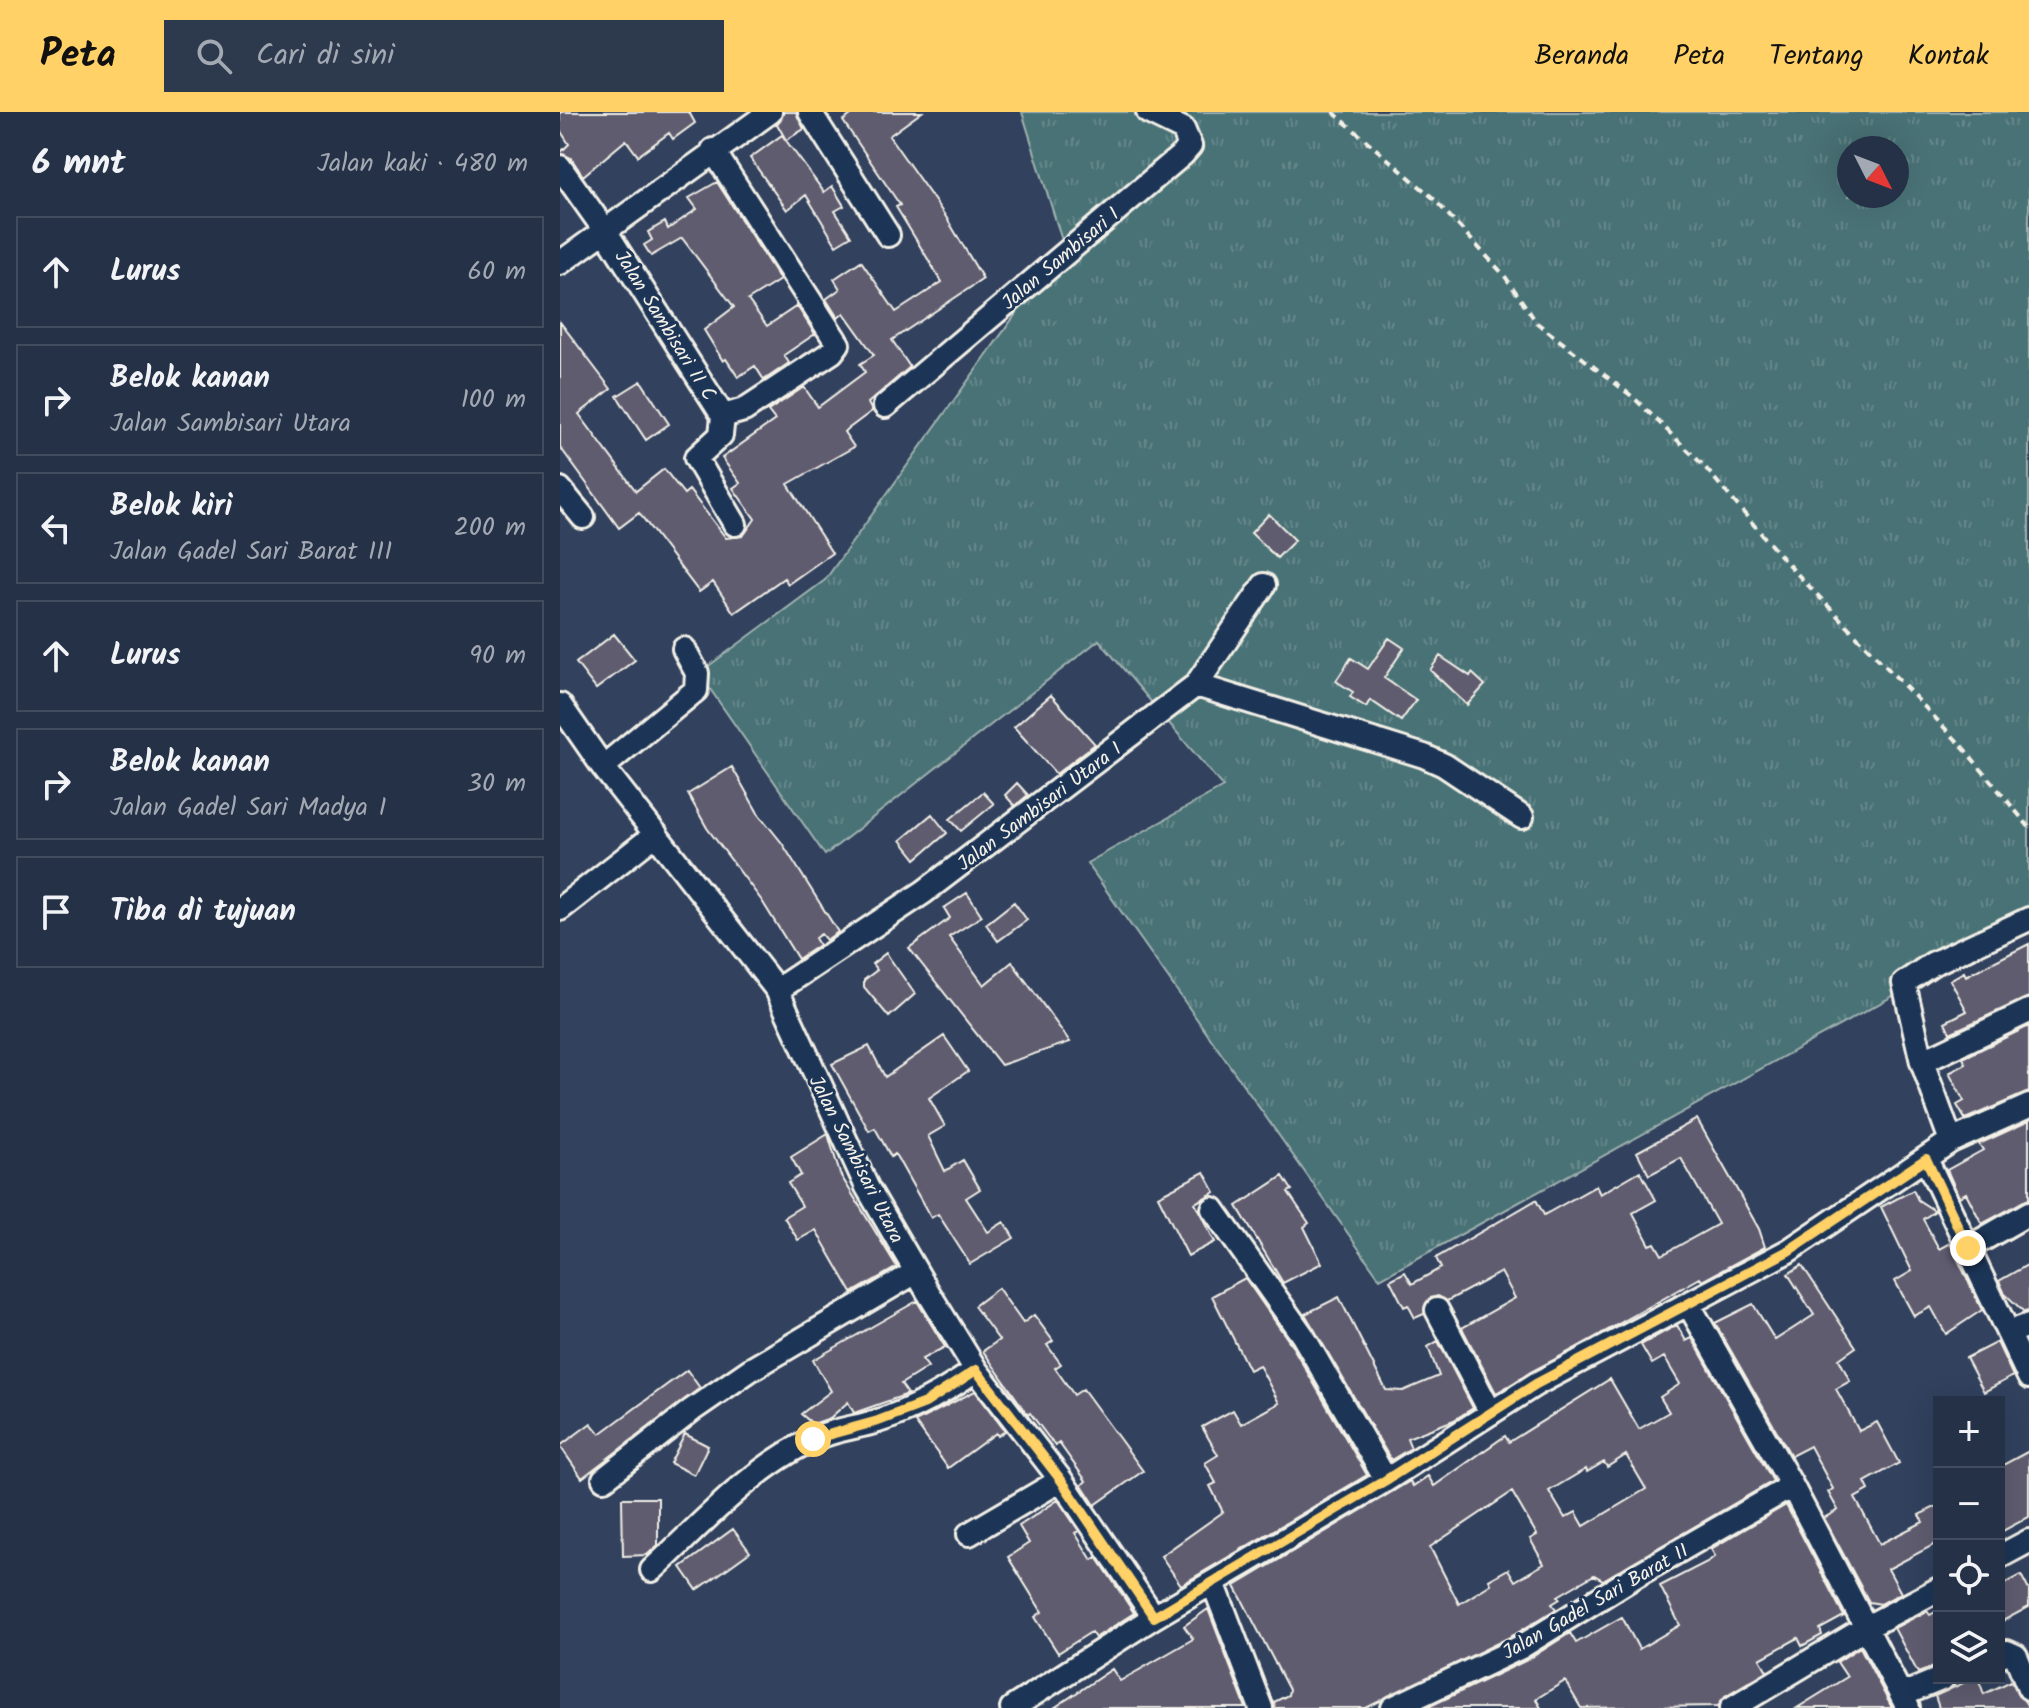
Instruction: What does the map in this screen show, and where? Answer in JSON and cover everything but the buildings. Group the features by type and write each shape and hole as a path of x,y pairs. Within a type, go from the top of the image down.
{"street":[{"path":"560,263 713,150 770,112"},
{"path":"810,112 888,235"},
{"name":"Jalan Sambisari I","path":"885,406 1183,154 1190,146 1183,129 1148,112"},
{"path":"713,150 838,344 832,352 744,410 723,416"},
{"name":"Jalan Sambisari II C","path":"560,167 606,232 723,416 721,435 696,458 735,524"},
{"path":"560,489 583,517"},
{"name":"Jalan Sambisari Utara I","path":"777,990 924,892 1196,685 1264,585"},
{"path":"603,767 696,690 697,673 684,649"},
{"path":"1196,685 1434,760 1522,817"},
{"name":"Jalan Sambisari Utara","path":"560,705 603,767 777,990 867,1187 916,1272 976,1370 1061,1480 1154,1617"},
{"path":"560,909 656,834"},
{"path":"1951,1141 1922,1062 1904,983 1932,964 2029,919"},
{"path":"1922,1062 2029,1011"},
{"path":"1012,1708 1154,1617 1214,1585 1386,1480 1536,1384 1788,1251 1951,1141 2029,1106"},
{"path":"1926,1159 1968,1248 2019,1329 2029,1377"},
{"path":"1213,1209 1303,1336 1386,1480"},
{"path":"1968,1248 2029,1213"},
{"path":"604,1479 692,1410 750,1370 916,1272"},
{"path":"1689,1305 1792,1486 1905,1701 1933,1684"},
{"path":"1437,1310 1491,1413"},
{"path":"652,1570 732,1497 794,1449 835,1431 878,1421 925,1403 976,1370"},
{"path":"969,1534 1061,1480"},
{"name":"Jalan Gadel Sari Barat II","path":"1393,1708 1521,1647 1637,1575 1792,1486"},
{"path":"2005,1554 2029,1541"},
{"path":"1214,1585 1261,1708"},
{"path":"1732,1708 1867,1627 1933,1592"},
{"path":"2005,1653 2016,1656 2029,1688"}],"path":[{"path":"1333,112 1432,197 1504,275 1537,323 1633,397 1703,465 1782,558 1961,745 2029,827"}],"green space":[{"path":"1022,112 2029,112 2029,921 1380,1279 1087,863 1223,787 1099,640 825,855 699,673 825,580 1064,247"}],"route":[{"path":"813,1439 878,1421 925,1403 976,1370 1061,1480 1154,1617 1214,1585 1536,1384 1788,1251 1926,1159 1968,1248"}]}
